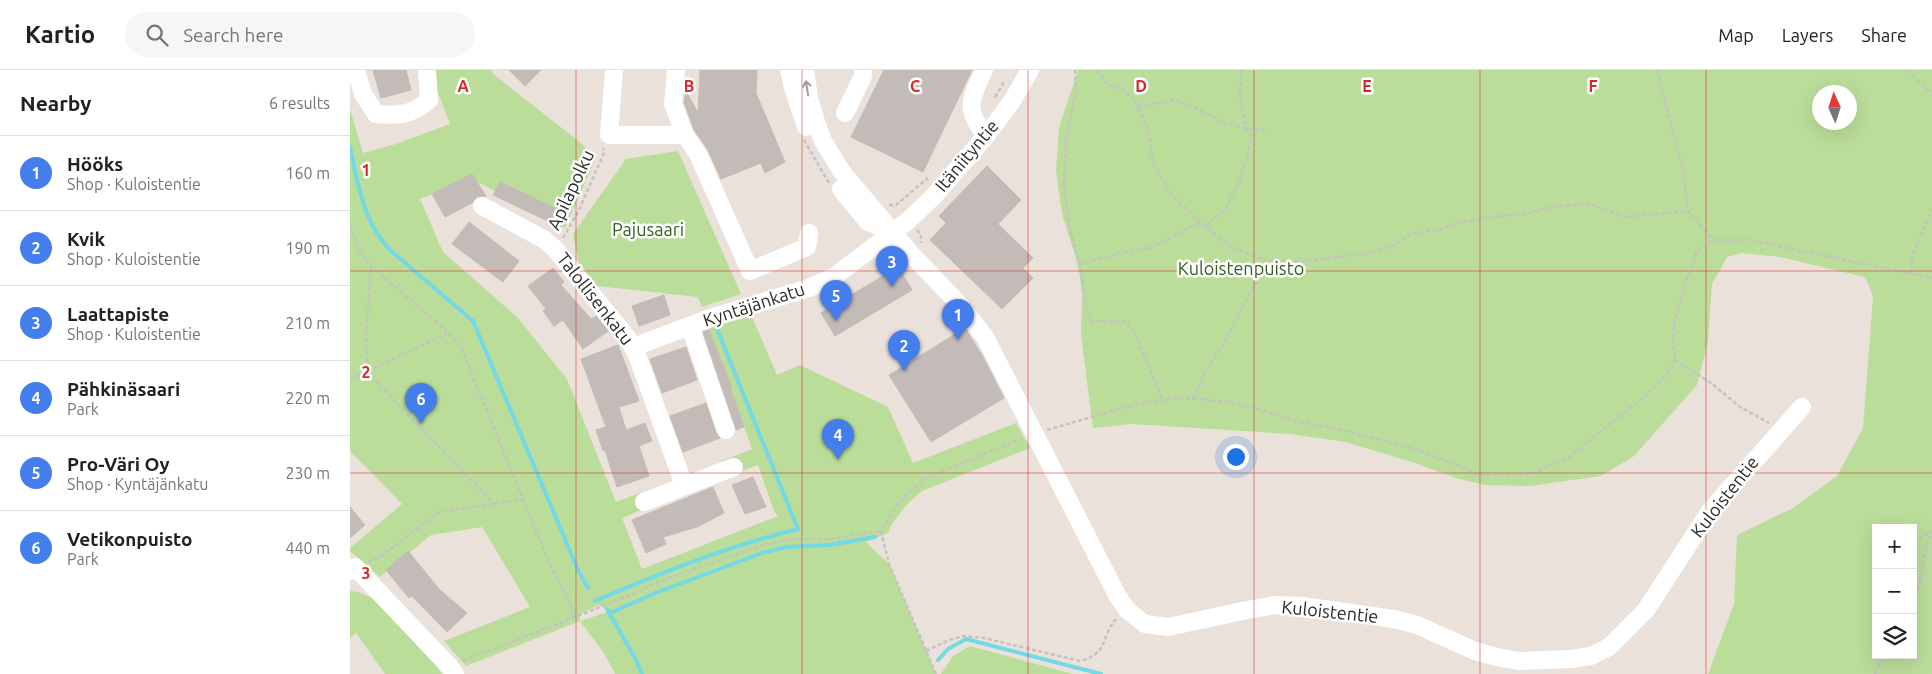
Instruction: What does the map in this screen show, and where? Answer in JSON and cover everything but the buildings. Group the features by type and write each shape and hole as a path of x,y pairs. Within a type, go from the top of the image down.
{"street":[{"path":"356,70 364,94 376,114 394,116 419,109 429,100 427,70"},
{"path":"614,70 606,141 684,135"},
{"path":"676,70 673,104 684,135 698,154 750,271 807,248 809,233"},
{"name":"Kuloistentie","path":"789,70 802,116 815,146 834,178 868,222 893,232"},
{"name":"Kuloistentie","path":"805,70 812,111 823,141 848,180 960,305 985,337 1117,595 1127,610 1145,624 1168,628 1247,610 1275,606 1302,606 1394,619 1418,625 1475,651 1504,659 1518,661 1572,659 1590,656 1609,647 1646,610 1710,511 1802,407"},
{"path":"845,113 863,76 863,70"},
{"path":"984,70 972,95 971,104 972,114 976,123 986,136"},
{"name":"Itäniityntie","path":"893,232 909,220 934,196 986,136 1012,101 1030,70"},
{"name":"Talollisenkatu","path":"482,206 545,240 556,250 634,347 684,485"},
{"name":"Kyntäjänkatu","path":"634,347 718,315 787,296 835,276 893,232"},
{"path":"690,326 726,430"},
{"path":"644,502 734,467"},
{"path":"352,567 452,670"}],"path":[{"path":"1075,70 1076,92 1066,139 1064,188 1070,230 1080,264 1087,311 1090,321 1126,322 1135,333 1162,400"},
{"path":"1097,70 1107,84 1124,90 1135,101 1148,130 1154,165 1172,194 1200,222 1231,247 1267,261 1279,259 1288,262 1328,259 1370,253 1393,246 1410,234 1437,230 1457,223 1524,214 1557,206 1590,204 1625,216 1688,211"},
{"path":"1205,226 1226,208 1240,181 1251,139 1246,127 1240,97 1241,70"},
{"path":"1657,70 1683,172 1688,211 1713,240"},
{"path":"1908,70 1932,94"},
{"path":"995,98 1008,77"},
{"path":"1138,107 1174,100 1223,122 1253,130 1268,129"},
{"name":"Apilapolku","path":"556,250 578,212 604,153 606,141"},
{"path":"885,203 896,205 921,186 932,174"},
{"path":"1911,274 1912,257 1932,209"},
{"path":"1080,264 1150,248 1200,222"},
{"path":"350,225 359,250 371,266 460,345 548,560 576,616"},
{"path":"936,674 889,564 881,531 898,503 926,478 1035,433 1140,403 1175,398 1194,399 1235,403 1305,423 1334,428 1393,443 1421,451 1480,475 1532,474 1569,457 1646,395 1670,371 1675,360 1673,343 1674,325 1685,284 1697,251 1713,240 1750,240 1932,278"},
{"path":"1194,399 1204,374 1221,348 1267,261"},
{"path":"371,266 366,336 366,372 494,504"},
{"path":"350,379 449,334"},
{"path":"1675,360 1711,382 1740,407 1782,429"},
{"path":"352,567 380,557 439,512 524,500"},
{"path":"452,670 491,651 633,594 653,584 762,545 793,539 830,539 881,531"},
{"path":"1917,540 1932,532"},
{"path":"1917,590 1921,579 1924,556 1932,532"},
{"path":"926,651 948,640 964,636 984,638 1080,661 1090,658 1100,651 1105,642 1109,627 1127,610"},
{"path":"1875,674 1881,659"}],"green space":[{"path":"429,70 492,70 493,74 581,143 596,158 565,228 470,178 420,199 443,252 517,317 567,379 616,502 640,493 646,508 622,518 642,569 778,516 774,511 758,465 728,476 722,461 752,449 708,326 752,317 777,375 800,365 888,407 913,463 1016,423 1030,448 922,491 906,505 892,524 888,533 866,542 889,564 936,674 615,674 604,653 580,621 466,666 444,641 530,607 482,527 431,535 380,577 350,551 350,548 402,504 350,451 350,109 363,153 396,144 450,124","holes":["598,605 611,611 580,621 580,614"]},
{"name":"Kuloistenpuisto","path":"1078,70 1932,70 1932,674 1708,674 1734,604 1737,535 1793,508 1837,476 1863,428 1873,296 1865,277 1780,257 1742,253 1727,257 1712,284 1708,341 1697,385 1634,456 1601,476 1530,486 1484,485 1456,478 1412,462 1346,442 1290,434 1132,424 1093,428 1081,335 1082,298 1080,276 1062,214 1056,171 1059,128"},
{"name":"Pajusaari","path":"678,151 741,294 702,307 698,297 597,286 579,265 573,234 626,159"},
{"path":"350,591 359,592 376,600 417,641 442,674 385,674 356,633 350,638"},
{"path":"970,646 1073,674 941,674 953,656"}],"waterway":[{"path":"350,147 363,202 373,227 381,239 390,250 473,321 578,570 588,588"},
{"path":"595,601 695,561 746,543 798,529 715,324"},
{"path":"610,613 658,592 762,553 786,547 829,545 875,537"},
{"path":"607,609 642,674"},
{"path":"938,660 948,649 966,639 1101,674"}],"place":[{"name":"Laattapiste","path":"892,287"},
{"name":"Pro-Väri Oy","path":"836,321"},
{"name":"Hööks","path":"958,340"},
{"name":"Kvik","path":"904,371"},
{"name":"Vetikonpuisto","path":"421,424"},
{"name":"Pähkinäsaari","path":"838,460"}]}
